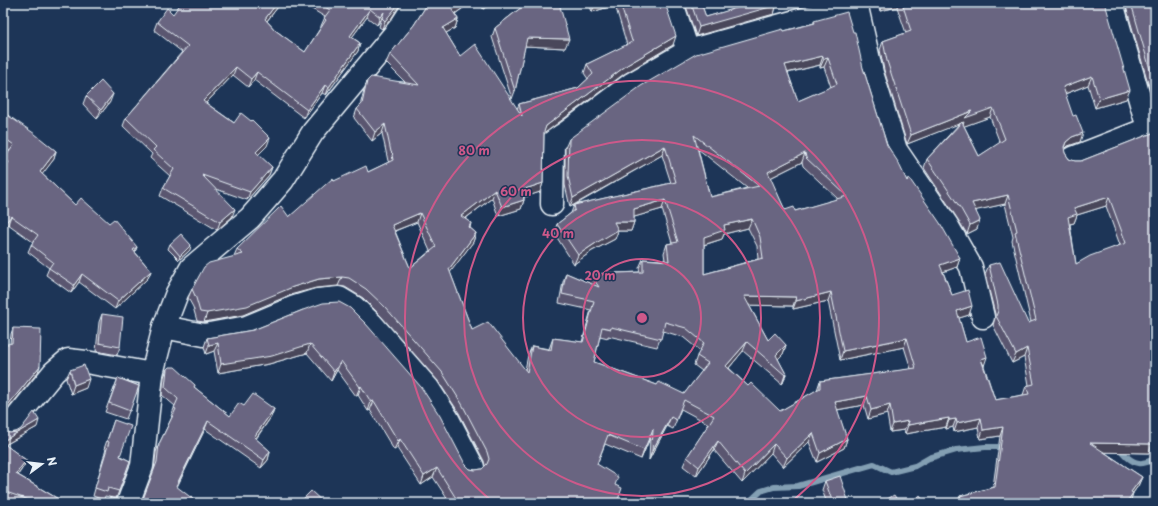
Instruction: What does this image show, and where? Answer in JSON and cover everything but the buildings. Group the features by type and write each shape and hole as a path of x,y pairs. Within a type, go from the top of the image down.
{"street":[{"path":"128,503 142,466 152,374 164,326 177,293 191,268 250,218 283,180 313,132 401,26 416,3"},
{"path":"672,3 688,51"},
{"path":"1073,158 1151,127 1112,3"},
{"path":"552,204 552,141 567,132 631,84 688,51 856,4 872,73 896,150 947,225 971,267 983,317"},
{"path":"164,326 204,335 247,327 317,300 339,298 354,307 372,324 428,388 448,419 473,468"},
{"path":"9,427 54,372 68,360 152,374"}],"waterway":[{"path":"748,503 761,491 774,487 798,486 874,464 891,472 915,466 929,458 956,450 985,447 1005,448"},
{"path":"1119,447 1133,461 1143,463 1155,459"}]}
